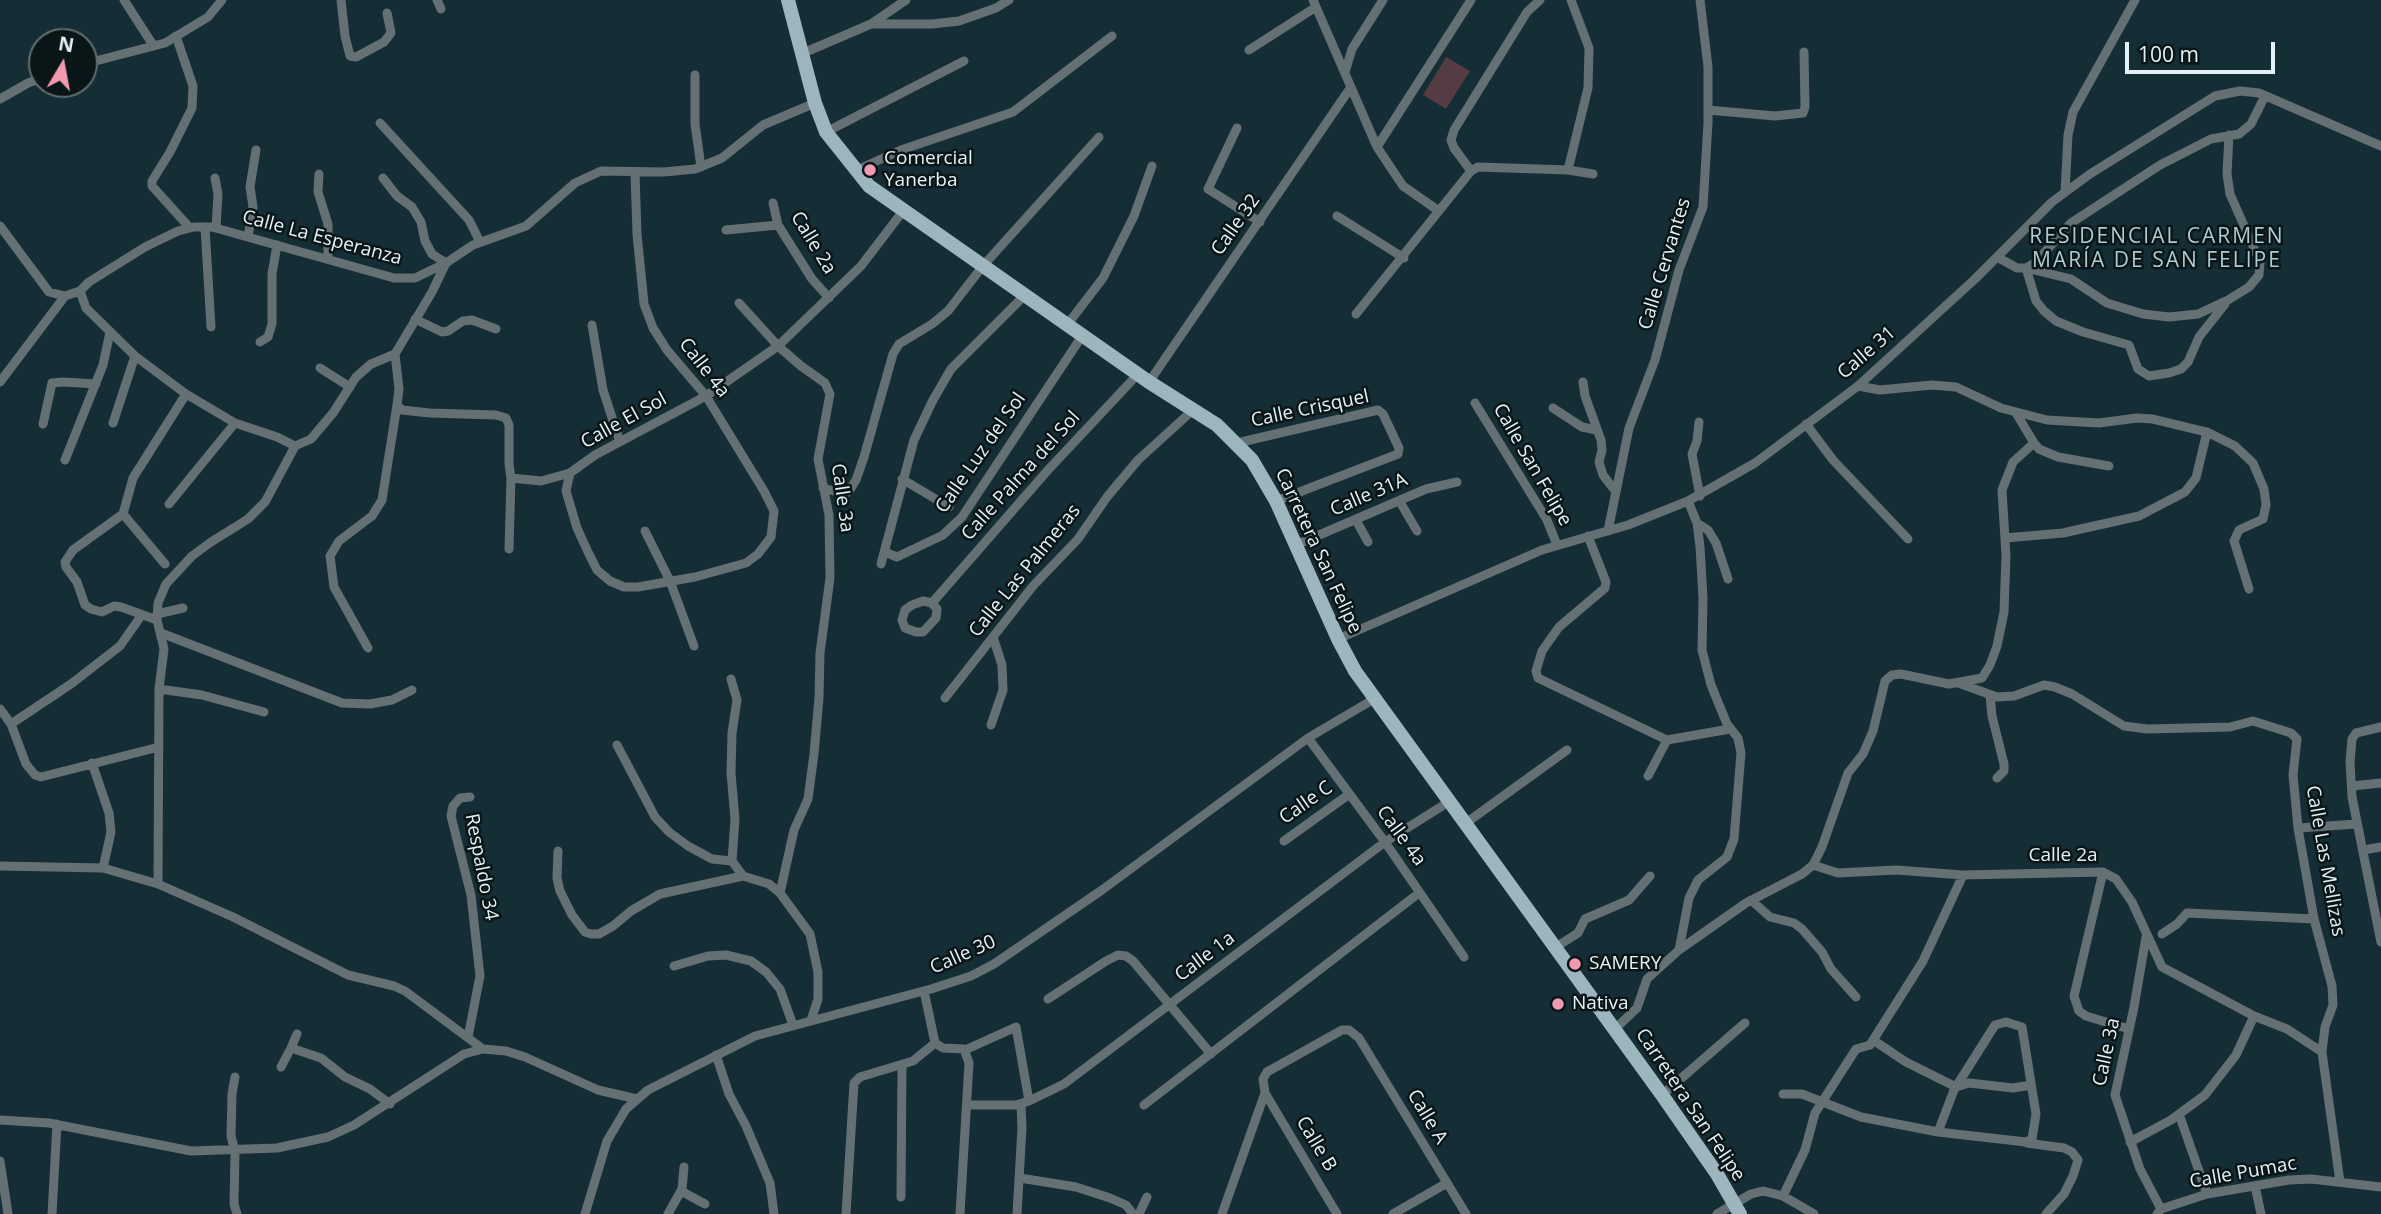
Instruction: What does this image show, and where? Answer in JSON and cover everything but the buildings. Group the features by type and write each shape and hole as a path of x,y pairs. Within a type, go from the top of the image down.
{"main road":[{"name":"Carretera San Felipe","path":"788,0 815,103 826,132 869,186 1082,336 1217,425 1252,460 1276,501 1354,671 1662,1095 1717,1174 1737,1209"}],"street":[{"path":"124,0 153,46"},
{"path":"98,60 153,46 176,36 208,17 222,0"},
{"path":"341,0 350,56 356,57 384,42 391,33 387,13"},
{"path":"801,54 871,24 906,0"},
{"path":"871,24 959,21 996,8 1009,0"},
{"path":"1345,72 1352,49 1383,0"},
{"path":"1377,147 1471,0"},
{"path":"1471,171 1454,148 1451,140 1454,130 1527,12 1541,0"},
{"path":"1568,170 1588,88 1589,61 1589,48 1571,0"},
{"name":"Calle Cervantes","path":"1608,531 1629,428 1655,360 1679,270 1703,207 1708,67 1700,0"},
{"path":"2065,192 2068,135 2073,113 2135,0"},
{"path":"1249,50 1314,4 1377,147 1403,186 1439,211"},
{"path":"176,36 193,86 192,108 152,181 152,186 190,228"},
{"path":"857,170 901,150 1013,112 1112,36"},
{"path":"1708,110 1775,116 1803,113 1804,52"},
{"path":"826,132 964,61"},
{"path":"695,75 695,124 701,167"},
{"path":"0,99 28,83"},
{"name":"Calle 32","path":"1144,378 1260,222 1351,87"},
{"name":"Calle 31","path":"1338,639 1557,545 1608,531 1688,502 1755,463 1858,386 2052,202 2090,174 2216,96 2240,91 2265,96 2381,146"},
{"path":"2026,268 2036,262 2071,223 2196,145 2239,134 2251,124 2265,96"},
{"name":"Calle La Esperanza","path":"65,296 80,290 145,247 190,228 205,227 394,278 415,278 480,242 526,226 575,183 601,171 663,172 701,167 722,158 763,125 815,103"},
{"path":"380,123 469,220 480,242"},
{"path":"1237,128 1208,189 1260,222"},
{"path":"1997,257 2017,268 2071,279 2107,303 2143,314 2169,317 2198,314 2228,300 2249,287 2259,275 2260,262 2230,194 2227,174 2229,135"},
{"path":"823,488 840,494 849,491 864,457 893,354 899,344 948,311 982,267 1100,136"},
{"path":"248,237 253,208 250,187 256,150"},
{"path":"1067,325 1103,278 1134,216 1152,166"},
{"path":"1356,314 1404,258 1471,171 1478,167 1568,170 1593,174"},
{"name":"Calle 4a","path":"635,173 637,234 644,304 653,328 667,350 706,396 774,511 771,537 758,554 746,563 670,582"},
{"path":"319,174 318,191 328,224 328,259"},
{"path":"215,178 218,194 216,228"},
{"path":"368,648 334,587 330,556 339,541 372,516 382,500 399,389 395,354 446,263 432,254 425,241 421,222 412,207 397,196 383,178"},
{"name":"Calle 2a","path":"773,204 778,225 812,279 829,298"},
{"name":"Calle El Sol","path":"511,478 541,481 570,473 595,456 706,396 778,346 861,266 903,211"},
{"path":"1337,216 1404,258"},
{"path":"726,230 778,225"},
{"path":"0,226 49,292 65,296 0,382"},
{"path":"205,227 211,327"},
{"path":"260,342 268,337 272,324 272,274 277,245"},
{"path":"2026,268 2036,301 2043,311 2056,321 2083,332 2129,345 2138,369 2149,376 2181,369 2188,362 2199,337 2228,300"},
{"path":"80,290 86,308 110,332 135,356 186,394 235,423 296,446"},
{"path":"881,564 914,440 933,400 951,369 1024,296"},
{"name":"Calle 3a","path":"739,303 778,346 825,383 830,394 818,459 831,529 830,578 820,653 818,718 808,799 794,830 779,893"},
{"path":"415,319 442,332 463,321 472,320 496,329"},
{"path":"592,325 603,390 620,442"},
{"path":"65,460 103,365 110,332"},
{"name":"Calle Luz del Sol","path":"884,552 897,557 943,536 962,517 1082,336"},
{"path":"158,884 159,689 164,649 157,617 158,603 166,584 184,564 211,542 248,519 265,502 296,446 312,439 356,377 371,363 395,354"},
{"path":"113,422 135,356"},
{"path":"320,368 350,387"},
{"name":"Calle Palma del Sol","path":"932,603 1048,470 1144,378"},
{"path":"1583,382 1585,396 1601,440 1599,462 1603,475 1616,492"},
{"path":"43,424 52,383 96,384"},
{"path":"1858,386 1880,390 1932,385 1956,387 2016,413 2047,420 2099,423 2137,418 2153,419 2207,432 2235,446 2253,463 2264,489 2266,505 2263,519 2239,530 2234,541 2249,589"},
{"path":"183,608 157,617 141,616 121,607 102,611 85,605 77,582 65,562 73,550 123,514 133,478 186,394"},
{"name":"Calle San Felipe","path":"1475,403 1547,520 1557,545"},
{"path":"397,405 402,410 496,415 506,418 509,425 511,478 509,549"},
{"path":"1553,408 1582,427 1597,430"},
{"name":"Calle Las Palmeras","path":"945,698 1033,586 1078,539 1107,497 1138,460 1194,410"},
{"name":"Calle Crisquel","path":"1237,443 1378,410 1383,414 1399,448 1398,454 1276,501"},
{"path":"2016,413 2039,449 2058,457 2109,466"},
{"path":"1699,422 1697,441 1692,454 1700,496"},
{"path":"169,505 235,423"},
{"path":"1806,424 1833,460 1908,539"},
{"path":"2005,538 2063,533 2139,516 2185,492 2196,478 2207,432"},
{"path":"1958,683 1982,678 1997,646 2004,612 2005,538 2002,490 2013,462 2034,443"},
{"path":"570,473 566,491 570,508 597,570 610,581 624,587 670,582"},
{"path":"902,479 949,508"},
{"name":"Calle 31A","path":"1296,545 1426,489 1457,482"},
{"path":"1400,502 1417,531"},
{"path":"1679,950 1689,898 1698,880 1727,857 1734,839 1741,753 1738,738 1730,729 1711,685 1702,650 1703,598 1697,523 1688,502"},
{"path":"123,514 165,564"},
{"path":"1356,520 1368,542"},
{"path":"1697,523 1708,530 1716,543 1728,579"},
{"path":"645,531 670,582 694,646"},
{"path":"1588,536 1606,582 1605,588 1559,627 1542,650 1536,675 1538,678 1667,740 1730,729"},
{"path":"11,724 92,669 120,646 141,616"},
{"path":"160,633 342,703 370,704 392,700 412,690"},
{"path":"992,725 1003,690 1002,665 993,638"},
{"name":"Calle Las Mellizas","path":"1813,865 1848,773 1863,754 1873,731 1885,681 1892,675 1958,683 1990,695 2014,696 2044,685 2072,694 2124,726 2147,730 2230,727 2253,721 2291,733 2297,739 2293,775 2298,828 2314,919 2332,986 2333,1005 2325,1027 2322,1052 2340,1182"},
{"path":"731,679 737,700 732,733 731,774 735,819 732,861 743,876"},
{"path":"159,689 202,695 264,712"},
{"path":"1990,695 1992,716 2004,764 2004,771 1997,778"},
{"name":"Calle 30","path":"585,1214 607,1141 626,1109 648,1090 755,1036 971,976 1020,948 1308,738 1374,699"},
{"path":"0,709 11,724 26,764 35,775 50,777 92,763 159,747"},
{"path":"2381,727 2356,733 2352,739 2352,786 2357,824 2377,904 2381,942"},
{"name":"Calle 4a","path":"1308,738 1385,842 1464,957"},
{"path":"1648,776 1667,740"},
{"path":"617,745 655,817 669,832 712,859 732,861"},
{"path":"1466,823 1567,750"},
{"path":"92,763 109,813 111,832 103,868"},
{"path":"2352,786 2381,783"},
{"name":"Calle C","path":"1283,841 1348,795"},
{"name":"Respaldo 34","path":"468,1037 480,976 471,895 450,816 460,797 470,797"},
{"name":"Calle 1a","path":"968,1105 1025,1103 1064,1084 1385,842 1450,801"},
{"path":"2298,828 2357,824"},
{"path":"2363,850 2381,847"},
{"path":"558,851 557,878 560,891 572,915 585,932 591,934 599,934 613,926 631,911 660,894 743,876 769,884 810,934 818,972 818,999 811,1020"},
{"path":"1615,1029 1637,1008 1647,979 1679,950 1751,900 1802,874 1813,865"},
{"name":"Calle 2a","path":"1813,865 1838,873 1896,870 1963,875 2104,872 2116,879 2128,896 2162,967 2255,1016 2287,1029 2322,1052"},
{"path":"0,866 103,868 158,884 233,917 348,975 405,991 483,1049"},
{"path":"2104,872 2074,996 2079,1011 2086,1016 2129,1029"},
{"path":"1783,1196 1805,1150 1815,1113 1856,1049 1870,1045 1923,961 1963,875"},
{"path":"1556,947 1578,933 1585,919 1629,900 1650,876"},
{"path":"1144,1105 1419,893"},
{"path":"1751,900 1770,917 1794,923 1802,929 1822,952 1831,969 1856,997"},
{"path":"2162,934 2187,913 2314,919"},
{"name":"Calle 3a","path":"2146,935 2115,1095 2140,1169 2159,1212"},
{"path":"674,966 708,956 726,955 751,961 766,972 780,989 793,1025"},
{"path":"1048,999 1118,955 1126,956 1211,1054"},
{"path":"924,991 935,1043 943,1048 965,1050 1016,1027 1025,1103 1017,1214"},
{"path":"2130,1142 2179,1114 2205,1095 2236,1055 2255,1016"},
{"path":"1938,1132 1956,1087 1995,1025 2006,1022 2022,1027 2025,1037 2036,1114 2032,1139 2026,1142"},
{"path":"1662,1095 1745,1023"},
{"name":"Calle A","path":"1265,1093 1263,1079 1266,1072 1342,1030 1349,1031 1359,1038 1466,1214"},
{"path":"281,1067 297,1034"},
{"path":"1873,1040 1906,1062 1956,1087 1969,1083 2012,1088 2031,1085"},
{"path":"846,1214 854,1083 860,1077 902,1065 925,1053 935,1043"},
{"path":"291,1048 321,1058 345,1077 370,1089 390,1104"},
{"path":"0,1120 57,1124 191,1151 277,1148 328,1137 390,1104 464,1054 483,1049 506,1051 525,1057 598,1090 637,1099"},
{"path":"960,1214 970,1069 965,1050"},
{"path":"716,1055 729,1094 770,1183 774,1214"},
{"path":"901,1197 902,1065"},
{"path":"235,1077 231,1136 235,1151 234,1204 237,1214"},
{"path":"1222,1214 1265,1093"},
{"name":"Calle B","path":"1265,1093 1338,1214"},
{"path":"1783,1094 1802,1094 1861,1117 1938,1132 2064,1148 2072,1152 2078,1160 2064,1194 2046,1214"},
{"path":"2179,1114 2207,1194"},
{"path":"52,1214 57,1124"},
{"path":"0,1161 8,1214"},
{"path":"668,1214 681,1191 684,1167"},
{"path":"1020,1178 1076,1187 1126,1205 1136,1214 1147,1196"},
{"name":"Calle Pumac","path":"2159,1212 2207,1194 2311,1179 2380,1189"},
{"path":"1393,1214 1447,1183"},
{"path":"2255,1186 2261,1214"},
{"path":"681,1191 705,1204"},
{"path":"1717,1214 1737,1209 1751,1194 1763,1191 1783,1196 1814,1214"}],"shaded area":[{"path":"1446,57 1470,71 1446,109 1423,95"}],"place":[{"name":"Comercial Yanerba","path":"870,170"},
{"name":"SAMERY","path":"1575,964"},
{"name":"Nativa","path":"1558,1004"}],"district":[{"name":"RESIDENCIAL CARMEN MARÍA DE SAN FELIPE","path":"2157,249"}]}
